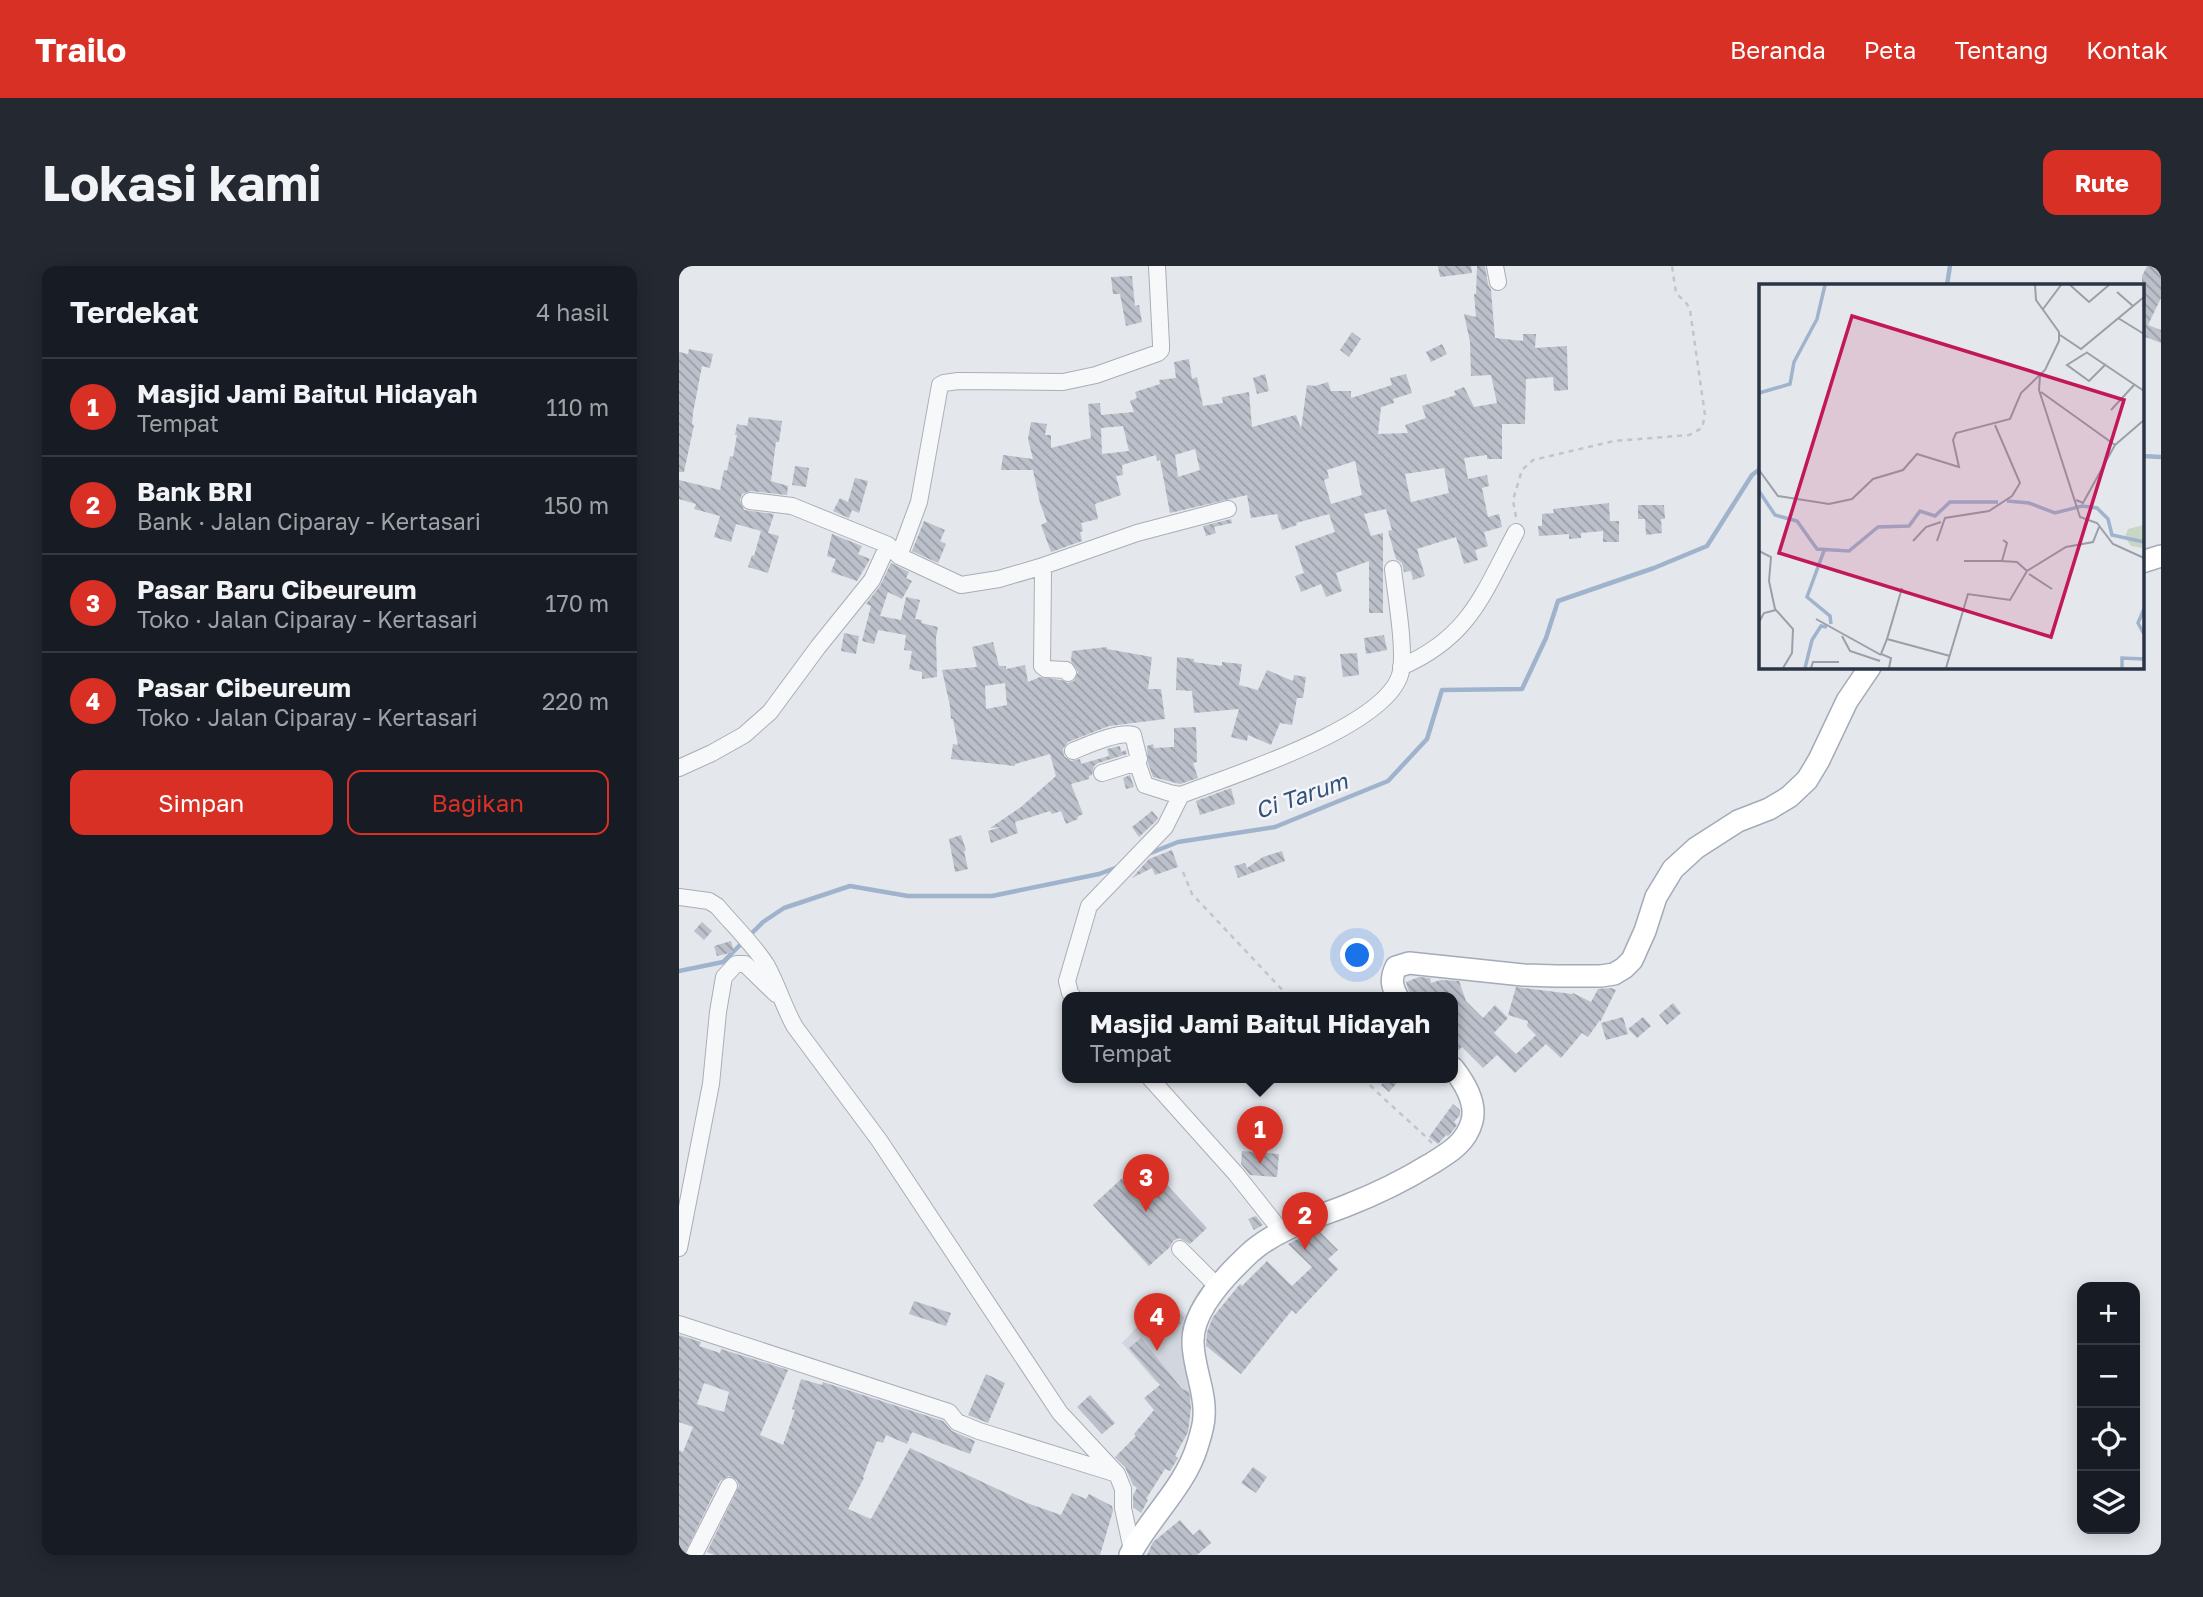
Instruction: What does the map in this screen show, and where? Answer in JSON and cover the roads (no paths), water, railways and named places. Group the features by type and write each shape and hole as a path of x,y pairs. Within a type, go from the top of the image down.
{"main road":[{"path":"2143,562 2161,556"},
{"path":"1396,992 1393,974 1396,967 1409,963 1556,976 1601,976 1614,974 1625,968 1632,960 1645,931 1656,897 1673,869 1696,848 1738,821 1789,797 1807,780 1847,701 1869,668"},
{"path":"1131,1552 1143,1531 1181,1480 1196,1450 1205,1415 1193,1333 1217,1286 1255,1250 1282,1232 1398,1184 1456,1148 1466,1135 1473,1106 1469,1093 1458,1076"}],"street":[{"path":"679,768 744,735 770,712 894,551 919,502 940,385 958,381 1063,382 1095,375 1158,353 1161,344 1157,266"},
{"path":"750,502 792,506 894,551 961,585 999,579 1137,533 1228,509"},
{"path":"1401,667 1437,649 1468,620 1516,532"},
{"path":"1040,567 1043,574 1042,666 1046,669 1066,670 1068,673"},
{"path":"1073,751 1129,733 1133,735 1139,759 1137,762 1148,787 1181,795 1331,734 1376,706 1389,695 1398,681 1401,667 1393,569"},
{"path":"1102,773 1137,762"},
{"path":"1070,992 1067,981 1089,906 1165,827 1181,795"},
{"path":"679,897 709,901 766,964 796,1027 879,1140 1059,1413 1117,1474 1123,1489 1123,1508 1131,1552"},
{"path":"679,1248 711,1084 724,976 736,964 745,964 782,1000"},
{"path":"1154,1083 1236,1174 1282,1232"},
{"path":"1180,1249 1217,1286"},
{"path":"679,1324 949,1412 957,1422 979,1431 1117,1474"},
{"path":"694,1555 729,1486"}],"waterway":[{"path":"1947,284 1950,266"},
{"name":"Ci Tarum","path":"2143,456 2161,457"},
{"name":"Ci Tarum","path":"1148,854 1178,842 1275,827 1388,781 1427,739 1442,690 1522,689 1546,638 1558,601 1654,568 1707,546 1752,475 1759,470"},
{"name":"Ci Tarum","path":"749,936 763,922 784,908 850,886 908,896 992,896 1099,874 1118,867"},
{"name":"Ci Tarum","path":"679,971 723,962 743,942"}],"place":[{"name":"Masjid Jami Baitul Hidayah","path":"1260,1164"},
{"name":"Pasar Baru Cibeureum","path":"1146,1212"},
{"name":"Bank BRI","path":"1305,1250"},
{"name":"Pasar Cibeureum","path":"1157,1351"}]}
